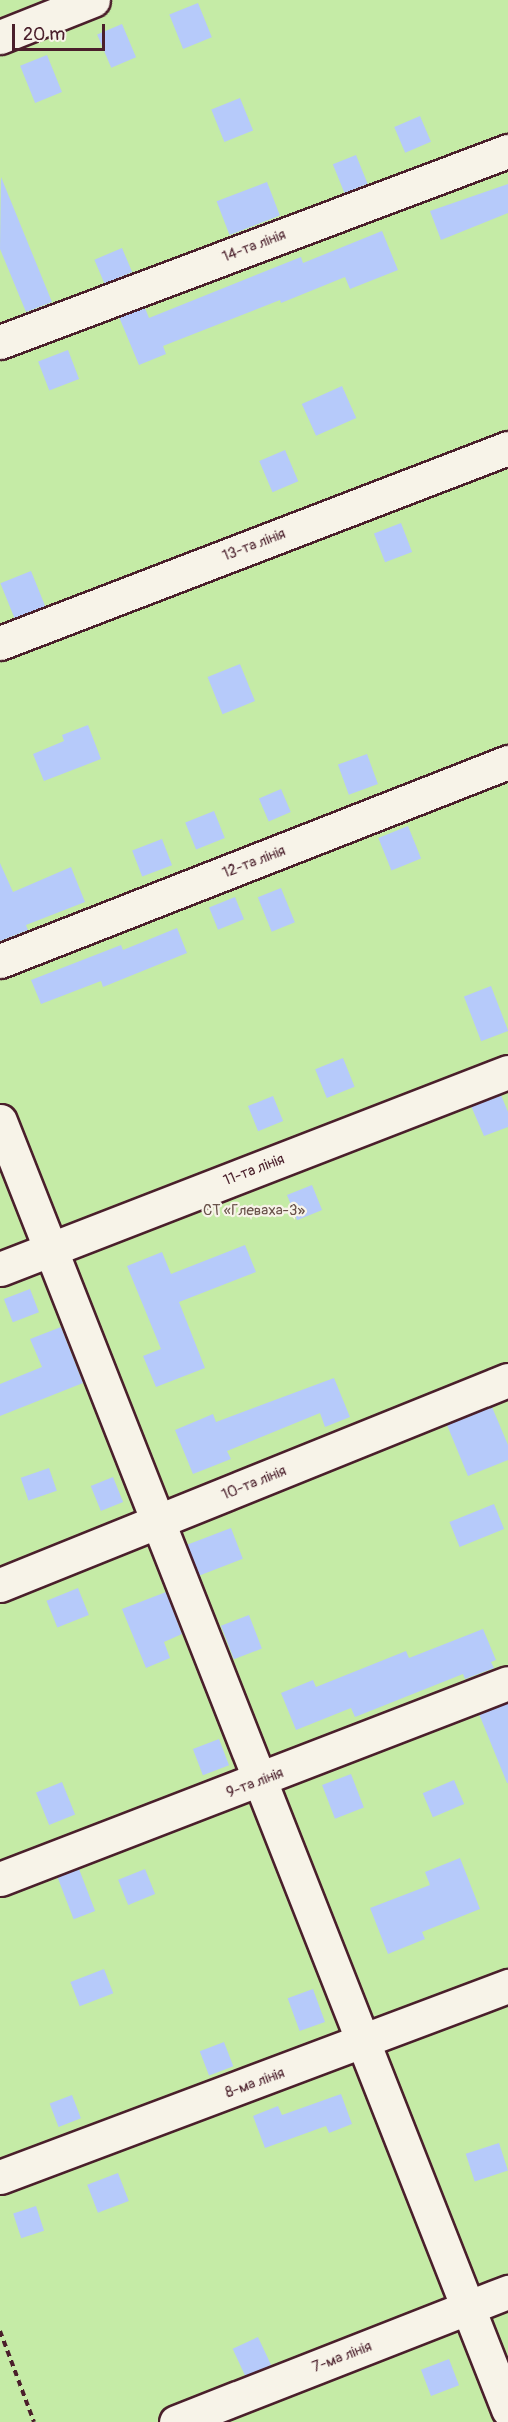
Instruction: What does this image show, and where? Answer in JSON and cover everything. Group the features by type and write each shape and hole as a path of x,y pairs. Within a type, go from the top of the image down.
{"lane":[{"path":"0,37 93,0"},
{"name":"14-та лінія","path":"0,342 508,150"},
{"name":"13-та лінія","path":"0,643 508,447"},
{"name":"12-та лінія","path":"0,961 508,762"},
{"name":"11-та лінія","path":"0,1269 508,1072"},
{"path":"0,1121 508,2409"},
{"name":"10-та лінія","path":"0,1585 508,1380"},
{"name":"9-та лінія","path":"0,1879 260,1781 508,1683"},
{"name":"8-ма лінія","path":"0,2177 363,2043 508,1986"},
{"name":"7-ма лінія","path":"176,2422 508,2292"}],"path":[{"path":"0,2331 34,2422"}],"green space":[{"name":"СТ «Глеваха-3»","path":"0,0 508,0 508,2422 0,2422"}],"building":[{"path":"198,3 212,37 183,49 169,15"},
{"path":"122,24 136,57 111,68 97,35"},
{"path":"47,55 62,92 35,103 20,66"},
{"path":"240,98 253,130 224,142 211,110"},
{"path":"420,116 431,142 405,153 394,127"},
{"path":"356,155 368,184 344,193 333,164"},
{"path":"1,177 52,302 26,312 0,249"},
{"path":"267,182 280,216 229,235 217,201"},
{"path":"508,184 508,213 441,240 430,211"},
{"path":"382,231 398,270 350,289 345,277 281,303 280,300 163,346 166,354 139,365 119,317 145,308 149,318 301,257 303,263"},
{"path":"122,248 132,272 105,284 94,260"},
{"path":"68,350 79,379 49,390 38,361"},
{"path":"342,386 356,418 316,436 302,404"},
{"path":"285,450 298,481 273,492 259,461"},
{"path":"401,523 412,552 385,562 374,533"},
{"path":"31,571 45,606 15,619 0,583"},
{"path":"240,664 255,701 223,714 208,677"},
{"path":"88,725 101,759 44,781 33,754 64,741 62,735"},
{"path":"367,754 378,784 349,795 338,765"},
{"path":"281,789 291,812 269,821 259,798"},
{"path":"214,811 225,838 196,850 185,823"},
{"path":"408,826 421,858 391,870 378,838"},
{"path":"162,839 172,865 142,877 132,850"},
{"path":"0,863 13,892 71,867 85,902 26,925 28,930 0,941"},
{"path":"281,888 295,922 272,932 258,897"},
{"path":"235,897 244,919 218,930 209,907"},
{"path":"177,928 187,953 103,987 101,981 41,1004 31,980 121,945 123,950"},
{"path":"491,986 508,1031 481,1041 464,996"},
{"path":"343,1058 355,1087 327,1098 315,1069"},
{"path":"501,1095 508,1112 508,1127 484,1136 471,1106"},
{"path":"273,1096 283,1121 258,1131 248,1106"},
{"path":"312,1185 322,1210 297,1220 287,1195"},
{"path":"245,1245 256,1272 179,1302 205,1368 156,1387 143,1356 161,1349 127,1266 162,1252 171,1274"},
{"path":"30,1289 39,1312 13,1322 4,1299"},
{"path":"61,1327 83,1383 0,1416 0,1384 42,1367 30,1339"},
{"path":"334,1378 350,1417 325,1427 320,1413 227,1451 231,1459 193,1474 175,1430 213,1414 216,1422"},
{"path":"492,1407 508,1445 508,1460 468,1476 447,1425"},
{"path":"49,1468 57,1491 28,1500 21,1478"},
{"path":"113,1477 123,1502 101,1511 91,1486"},
{"path":"494,1504 504,1529 460,1547 449,1522"},
{"path":"231,1528 243,1559 199,1576 187,1545"},
{"path":"78,1588 89,1615 57,1628 46,1601"},
{"path":"166,1592 182,1634 164,1642 170,1658 146,1668 122,1609"},
{"path":"249,1615 262,1649 234,1659 221,1626"},
{"path":"483,1629 496,1660 491,1662 494,1668 465,1679 463,1674 355,1717 351,1708 296,1730 281,1693 313,1680 316,1687 406,1651 409,1658"},
{"path":"508,1703 508,1783 507,1783 479,1714"},
{"path":"219,1739 229,1765 203,1775 193,1749"},
{"path":"351,1774 364,1808 335,1819 322,1785"},
{"path":"454,1780 464,1804 433,1817 423,1793"},
{"path":"62,1782 75,1814 49,1825 36,1792"},
{"path":"460,1858 480,1909 422,1932 425,1939 388,1954 370,1908 430,1885 425,1872"},
{"path":"79,1869 95,1911 74,1919 58,1877"},
{"path":"145,1869 155,1894 128,1905 118,1880"},
{"path":"104,1969 113,1993 80,2006 70,1982"},
{"path":"313,1989 325,2022 300,2031 288,1998"},
{"path":"224,2042 233,2066 209,2076 200,2051"},
{"path":"341,2094 352,2124 329,2133 326,2126 265,2148 253,2116 278,2106 282,2115"},
{"path":"72,2095 81,2118 59,2127 50,2104"},
{"path":"499,2143 508,2171 475,2181 466,2154"},
{"path":"118,2173 129,2201 98,2213 87,2185"},
{"path":"36,2206 44,2231 21,2238 13,2213"},
{"path":"258,2337 271,2365 246,2377 233,2349"},
{"path":"449,2359 459,2385 431,2396 421,2370"}]}
